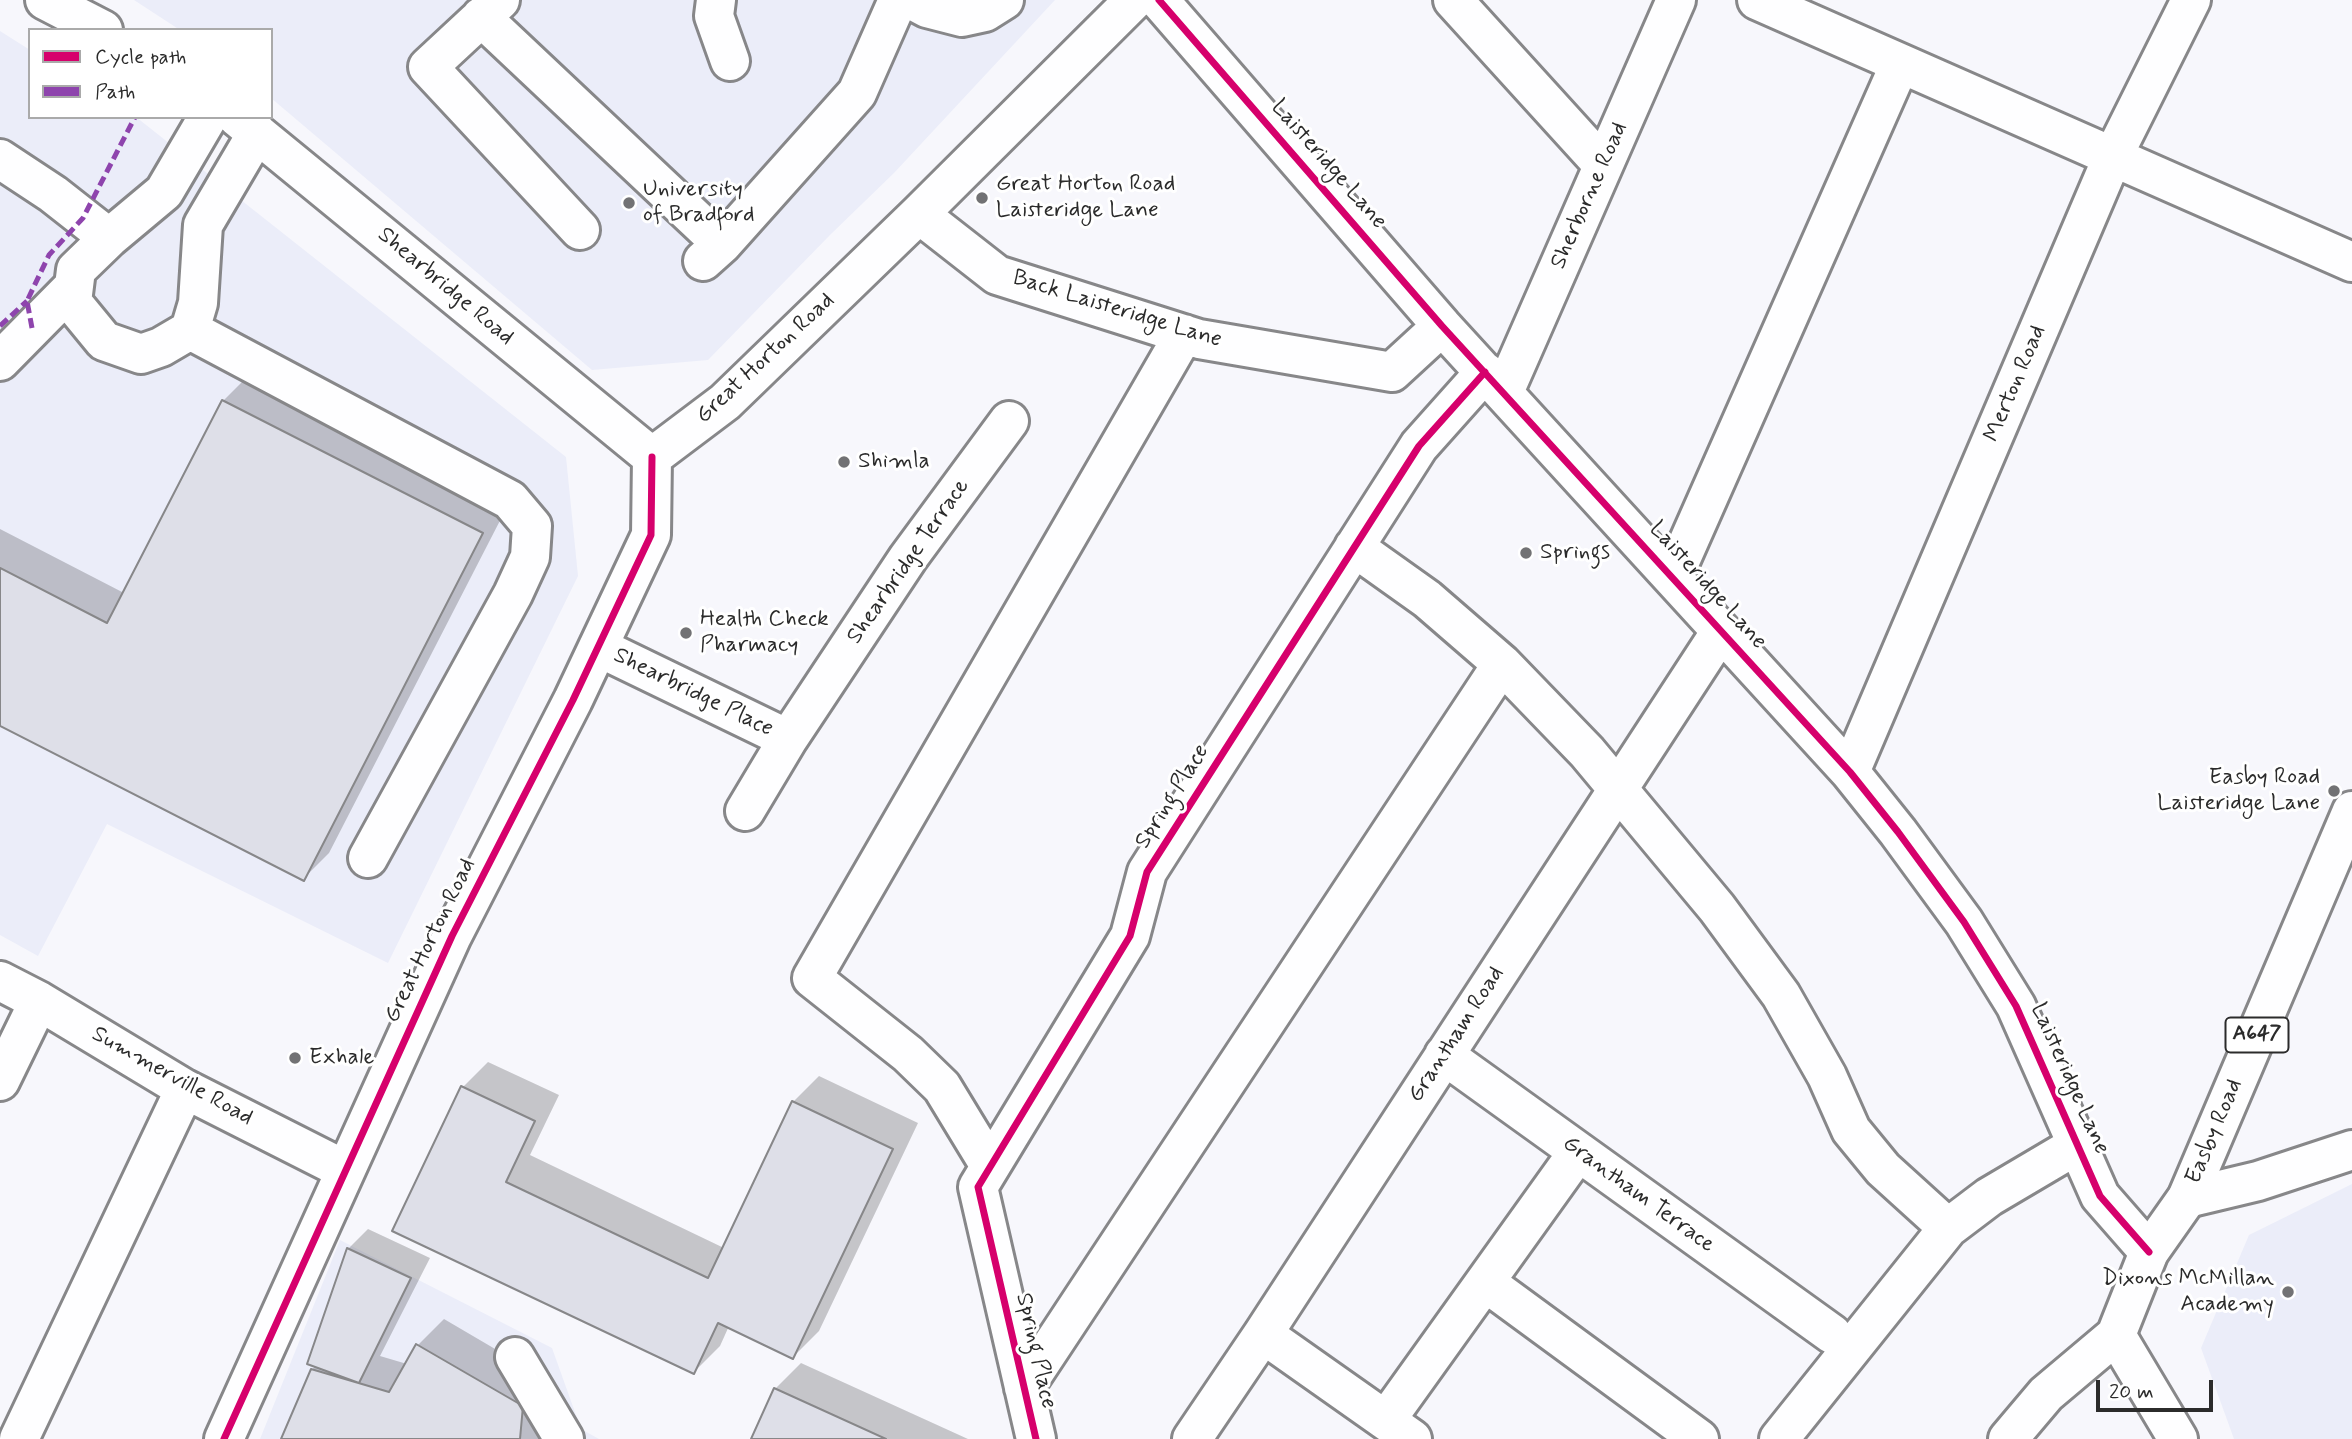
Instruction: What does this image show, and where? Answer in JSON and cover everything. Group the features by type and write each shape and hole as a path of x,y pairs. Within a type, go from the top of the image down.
{"street":[{"path":"45,0 99,28"},
{"path":"716,0 714,16 730,61"},
{"path":"580,230 428,67 491,8 713,253 857,93 898,0"},
{"path":"912,0 927,8 962,17 985,12 1004,0"},
{"name":"Great Horton Road","path":"224,1439 452,936 598,647 651,535 652,457 725,402 1134,0"},
{"name":"Laisteridge Lane","path":"1159,0 1442,326 1850,772 1898,832 1964,922 2016,1006 2100,1196 2149,1252"},
{"path":"1453,0 1603,165"},
{"name":"Sherborne Road","path":"1494,382 1603,165 1676,0"},
{"path":"1756,0 2352,262"},
{"name":"Merton Road","path":"1850,772 2113,156 2191,0"},
{"path":"1673,577 1899,65"},
{"path":"207,119 164,192 76,270 72,302 104,341 141,354 161,347 190,330 198,303 203,225 247,125"},
{"name":"Shearbridge Road","path":"247,125 652,457"},
{"path":"0,159 53,194 109,238"},
{"name":"Back Laisteridge Lane","path":"919,214 997,275 1199,339 1392,372 1442,326"},
{"path":"0,361 74,286"},
{"path":"190,330 510,500 532,526 530,557 513,594 368,858"},
{"path":"990,1166 942,1087 908,1054 812,978 1184,334"},
{"name":"Spring Place","path":"1036,1439 978,1187 1130,936 1147,872 1354,547 1419,446 1494,382"},
{"name":"Shearbridge Terrace","path":"745,811 788,739 908,558 1009,422"},
{"path":"1354,547 1427,599 1502,664 1587,752 1717,908 1781,995 1827,1076 1851,1130 1883,1169 1948,1228"},
{"name":"Grantham Road","path":"1192,1439 1721,631"},
{"name":"Shearbridge Place","path":"598,647 788,739"},
{"path":"1024,1388 1502,664"},
{"name":"Easby Road","path":"2149,1252 2187,1198 2352,811"},
{"name":"Summerville Road","path":"0,981 39,1001 185,1089 345,1170"},
{"path":"0,1081 39,1001"},
{"name":"Grantham Terrace","path":"1444,1055 1832,1334"},
{"path":"19,1439 185,1089"},
{"path":"1779,1439 1948,1228 1989,1197 2077,1145"},
{"path":"2187,1198 2258,1181 2352,1150"},
{"path":"1263,1334 1399,1430 1485,1282 1578,1152"},
{"name":"A647","path":"2008,1439 2046,1394 2116,1335 2149,1252"},
{"path":"1485,1282 1699,1439"},
{"path":"2116,1335 2178,1439"},
{"path":"515,1357 564,1439"}],"shaded area":[{"name":"University of Bradford","path":"134,0 1055,0 894,173 708,360 592,370 273,100 273,28 177,28"},
{"path":"0,31 28,49 28,119 139,119 566,457 578,576 388,963 107,824 38,956 0,935"},
{"name":"Dixons McMillan Academy","path":"2352,1184 2352,1439 2234,1439 2201,1348 2249,1235"},
{"path":"340,1240 552,1348 581,1429 599,1439 260,1439"}],"building":[{"path":"222,400 483,533 304,881 0,726 0,568 107,623"},
{"path":"461,1086 535,1121 506,1182 708,1278 792,1101 893,1149 793,1359 718,1323 694,1374 392,1231"},
{"path":"347,1248 411,1278 359,1383 307,1364"},
{"path":"416,1344 523,1406 520,1439 281,1439 311,1369 389,1392"},
{"path":"774,1388 886,1439 751,1439"}],"marked path":[{"path":"32,328 27,301 49,255 83,218 134,119"},
{"path":"0,326 27,301"}],"cycle path":[{"path":"1159,0 1442,326 1850,772 1898,832 1964,922 2016,1006 2100,1196 2149,1252"},
{"path":"1036,1439 978,1187 1130,936 1147,872 1419,446 1485,372"},
{"path":"224,1439 452,936 573,700 651,535 652,457"}],"place":[{"name":"Great Horton Road Laisteridge Lane","path":"982,198"},
{"name":"University of Bradford","path":"629,203"},
{"name":"Shimla","path":"844,462"},
{"name":"Springs","path":"1526,553"},
{"name":"Health Check Pharmacy","path":"686,633"},
{"name":"Easby Road Laisteridge Lane","path":"2334,791"},
{"name":"Exhale","path":"295,1058"},
{"name":"Dixons McMillan Academy","path":"2288,1292"}]}
